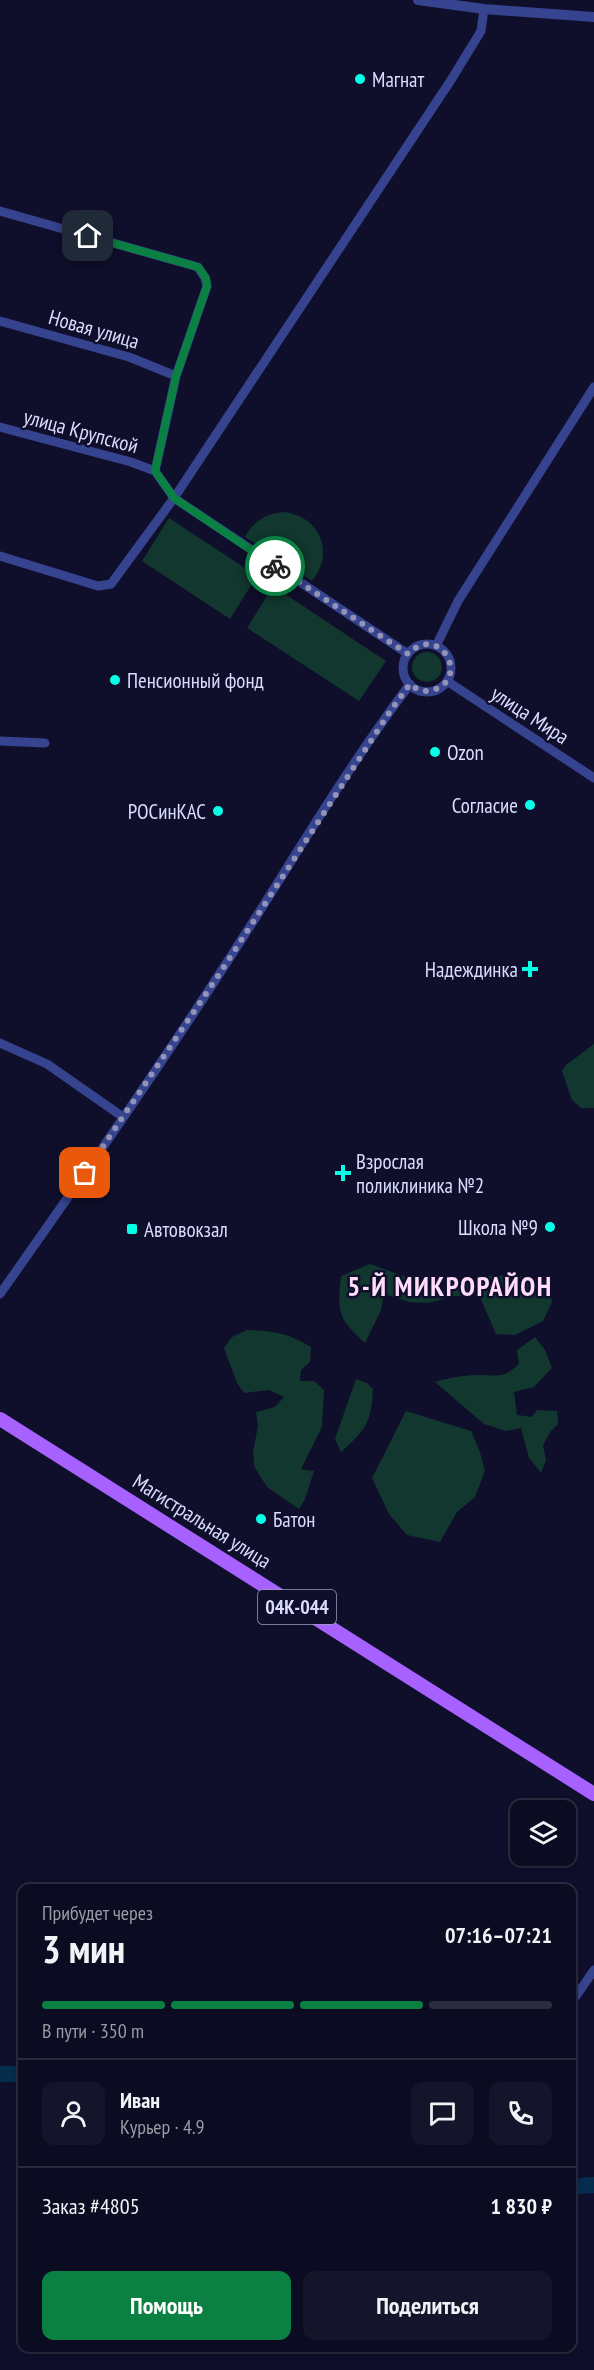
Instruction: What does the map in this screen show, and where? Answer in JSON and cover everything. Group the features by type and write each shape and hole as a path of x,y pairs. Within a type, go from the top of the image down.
{"main road":[{"name":"Магистральная улица","path":"0,1419 594,1794"}],"street":[{"path":"418,0 484,9 594,17"},
{"path":"0,556 98,585 111,584 174,498 451,80 481,31 484,9"},
{"path":"0,211 198,267 206,278 207,286 176,376 155,471"},
{"name":"Новая улица","path":"0,321 129,357 176,376"},
{"path":"436,646 458,601 594,387"},
{"name":"улица Крупской","path":"0,427 131,462 155,471 174,498"},
{"path":"174,498 408,654"},
{"path":"420,645 436,646 444,651 449,659 450,672 447,681 439,688 429,691 419,690 410,684 404,669 408,654 420,645"},
{"name":"улица Мира","path":"447,681 594,778"},
{"path":"0,1294 218,976 377,728 410,684"},
{"path":"0,741 45,742"},
{"path":"0,1043 47,1064 123,1117"},
{"path":"576,1996 594,1970"}],"green space":[{"path":"284,512 307,521 315,528 320,538 323,548 322,559 319,570 312,581 245,537 252,526 261,519"},
{"path":"169,518 257,576 230,619 142,561"},
{"path":"273,586 386,661 359,701 247,628"},
{"path":"427,652 433,653 441,661 441,673 433,681 427,682 421,681 413,673 412,667 413,661 421,653"},
{"path":"594,1044 594,1108 581,1108 572,1100 562,1071 566,1065"},
{"path":"370,1264 445,1295 482,1276 515,1275 548,1281 552,1302 543,1321 515,1335 496,1334 479,1295 454,1296 428,1303 409,1302 384,1294 381,1310 365,1343 344,1321 339,1299 341,1276"},
{"path":"247,1330 280,1334 311,1347 310,1362 301,1370 300,1381 314,1381 324,1390 322,1427 301,1469 314,1471 305,1499 299,1509 267,1487 254,1466 253,1452 258,1426 256,1412 275,1407 284,1397 269,1390 244,1393 237,1383 224,1348 232,1337"},
{"path":"535,1337 545,1350 552,1368 534,1387 514,1392 517,1415 532,1417 537,1410 557,1411 558,1424 550,1432 543,1445 546,1460 541,1473 529,1458 521,1428 506,1431 484,1424 435,1382 462,1376 504,1374 519,1364 517,1350"},
{"path":"356,1379 367,1383 373,1389 371,1410 362,1431 341,1452 335,1439"},
{"path":"406,1411 471,1431 485,1471 475,1497 457,1512 440,1542 407,1535 389,1514 372,1478"}],"waterway":[{"path":"0,2074 18,2074"},
{"path":"576,2187 594,2185"}],"way so far":[{"path":"85,1173 218,976 377,728 410,684 419,690 429,691 439,688 449,677 451,668 449,659 440,648 431,644 420,645 408,654 275,566"}],"place":[{"name":"Магнат","path":"360,79"},
{"name":"Пенсионный фонд","path":"115,680"},
{"name":"Ozon","path":"435,752"},
{"name":"Согласие","path":"530,805"},
{"name":"РОСинКАС","path":"218,811"},
{"name":"Надеждинка","path":"530,969"},
{"name":"Взрослая поликлиника №2","path":"343,1173"},
{"name":"Школа №9","path":"550,1227"},
{"name":"Автовокзал","path":"132,1229"},
{"name":"Батон","path":"261,1519"}],"district":[{"name":"5-Й МИКРОРАЙОН","path":"450,1286"}],"route":[{"path":"88,236 198,267 206,278 207,286 176,376 155,471 174,498 275,566"}]}
